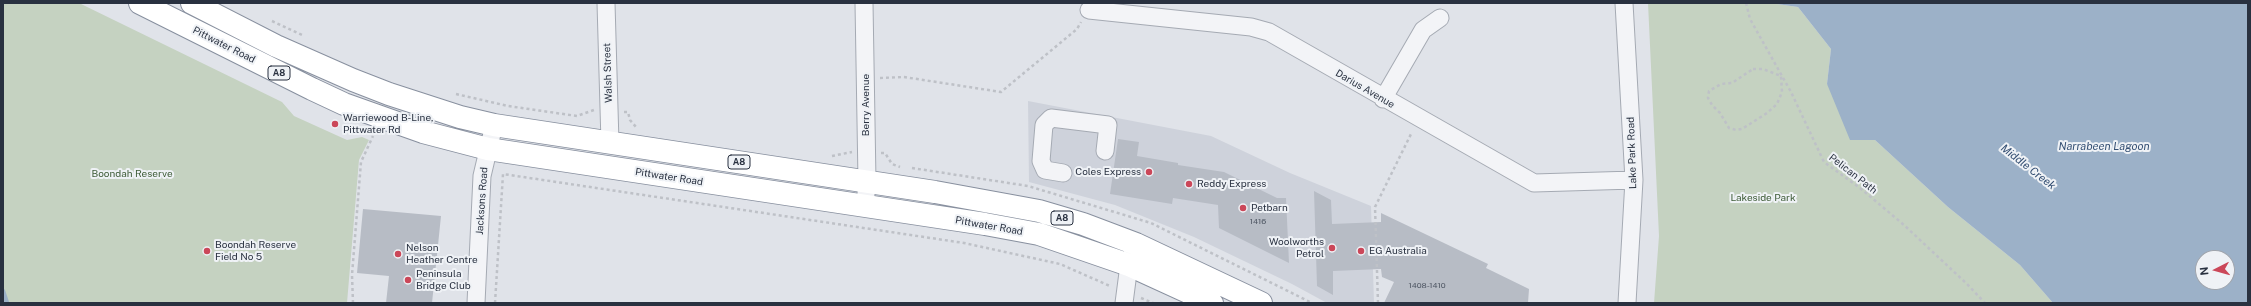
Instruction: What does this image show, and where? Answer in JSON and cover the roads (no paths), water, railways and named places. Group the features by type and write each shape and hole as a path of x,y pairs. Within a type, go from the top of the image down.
{"highway":[{"name":"Pittwater Road","path":"140,3 344,104 423,132 488,149 985,224 1039,234 1128,264 1212,303"},
{"name":"A8","path":"192,3 276,46 353,80 453,115 494,125 867,181 986,200 1039,211 1083,224 1136,244 1261,303"}],"street":[{"name":"Walsh Street","path":"606,3 610,143"},
{"name":"Berry Avenue","path":"864,3 867,181 865,207"},
{"name":"Lake Park Road","path":"1624,3 1634,180 1627,303"},
{"name":"Darius Avenue","path":"1089,10 1251,27 1269,32 1383,99 1534,183 1634,180"},
{"path":"1383,99 1423,30 1440,18"},
{"path":"1063,173 1045,170 1041,161 1044,125 1051,118 1108,125 1105,151"},
{"name":"Jacksons Road","path":"476,303 482,176 494,125"},
{"path":"1124,297 1128,264 1136,244"}],"water":[{"name":"Narrabeen Lagoon","path":"1770,3 2248,3 2248,303 2053,303 2020,265 1948,207 1875,140 1850,140 1827,84 1831,49 1798,7"}],"waterway":[{"path":"3,291 7,303"}],"place":[{"name":"Warriewood B-Line, Pittwater Rd","path":"335,124"},
{"name":"Coles Express","path":"1149,172"},
{"name":"Reddy Express","path":"1189,184"},
{"name":"Petbarn","path":"1243,208"},
{"name":"Woolworths Petrol","path":"1332,248"},
{"name":"Boondah Reserve Field No 5","path":"207,251"},
{"name":"EG Australia","path":"1361,251"},
{"name":"Nelson Heather Centre","path":"398,254"},
{"name":"Peninsula Bridge Club","path":"408,280"}],"water label":[{"name":"Middle Creek","path":"2028,167"}],"park label":[{"name":"Boondah Reserve","path":"132,174"},
{"name":"Lakeside Park","path":"1763,198"}]}
